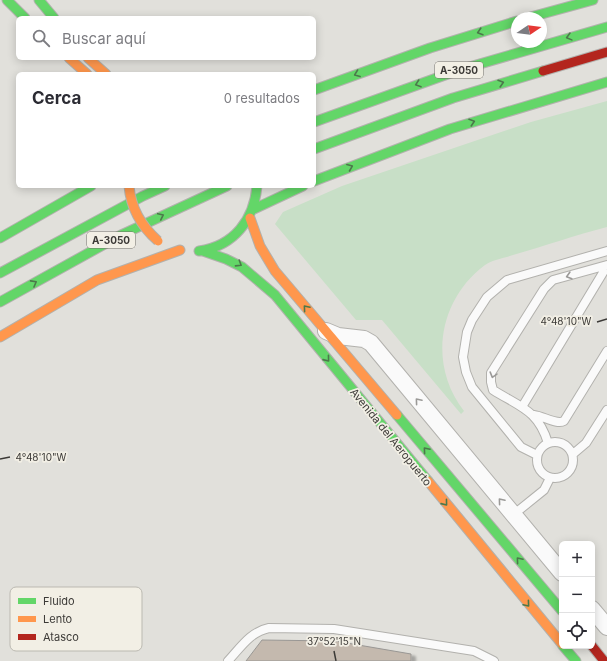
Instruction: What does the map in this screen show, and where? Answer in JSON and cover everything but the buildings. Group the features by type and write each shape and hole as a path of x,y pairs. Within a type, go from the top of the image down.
{"main road":[{"path":"7,0 23,16"},
{"path":"39,0 59,16"},
{"path":"547,13 593,0"},
{"path":"316,89 430,48 511,23"},
{"name":"A-3050","path":"316,121 355,106 460,70 607,27"},
{"name":"A-3050","path":"316,148 453,98 607,52"},
{"path":"71,60 85,72"},
{"path":"85,60 90,72"},
{"path":"90,60 104,72"},
{"path":"316,180 450,130 607,82"},
{"path":"0,238 88,188"},
{"path":"129,188 129,197 135,216 144,229 158,241 180,250 203,251 224,244 236,235 252,213 257,190"},
{"name":"A-3050","path":"0,274 143,196 161,188"},
{"name":"A-3050","path":"0,302 121,235 223,188"},
{"path":"252,213 299,188"},
{"name":"Avenida del Aeropuerto","path":"252,213 254,234 260,251 325,331 559,607"},
{"path":"0,337 97,280 180,250"},
{"name":"Avenida del Aeropuerto","path":"203,251 234,261 253,273 275,295 559,640"},
{"name":"Avenida del Aeropuerto","path":"566,649 576,661"},
{"path":"594,649 604,661"}],"street":[{"path":"325,331 338,336 364,339 370,343 559,569"},
{"path":"595,613 607,627"}],"lane":[{"path":"537,455 520,447 472,387 466,372 463,357 467,332 472,320 487,297 507,280 607,251"},
{"path":"522,408 607,266"},
{"path":"607,266 553,280 544,289 491,373 493,390 534,415 544,416 554,421 564,421 607,351"},
{"path":"573,454 565,445 554,442 548,443 542,447 537,455 539,470 544,476 557,479 569,473 572,467 573,454 586,443 607,410"},
{"path":"534,415 544,432 548,443"},
{"path":"513,515 544,490 550,478"},
{"path":"228,661 251,635 259,630 276,628 334,629 474,651 494,661"}],"green space":[{"path":"607,101 607,227 488,263 469,279 457,296 448,314 443,334 442,354 445,374 453,393 464,411 461,414 382,320 356,320 275,224 283,212 342,186 531,122"}],"traffic: fast":[{"path":"7,0 23,16"},
{"path":"39,0 52,16"},
{"path":"547,13 593,0"},
{"path":"316,89 430,48 511,23"},
{"path":"316,121 459,70 607,27"},
{"path":"316,148 453,98 543,71"},
{"path":"316,180 450,129 607,82"},
{"path":"0,238 88,188"},
{"path":"0,273 161,188"},
{"path":"0,302 121,235 223,188"},
{"path":"199,251 222,244 240,229 252,210 257,188"},
{"path":"254,209 299,188"},
{"path":"203,251 226,259 242,267 275,295 428,481"},
{"path":"397,415 559,607"},
{"path":"566,649 576,661"}],"traffic: slow":[{"path":"71,60 85,72"},
{"path":"90,60 104,72"},
{"path":"129,188 132,202 138,216 142,223 158,241"},
{"path":"250,218 260,246 275,271 397,415"},
{"path":"0,337 97,280 180,250"},
{"path":"428,481 559,640"}],"traffic: jam":[{"path":"543,71 607,52"},
{"path":"594,649 604,661"}]}
